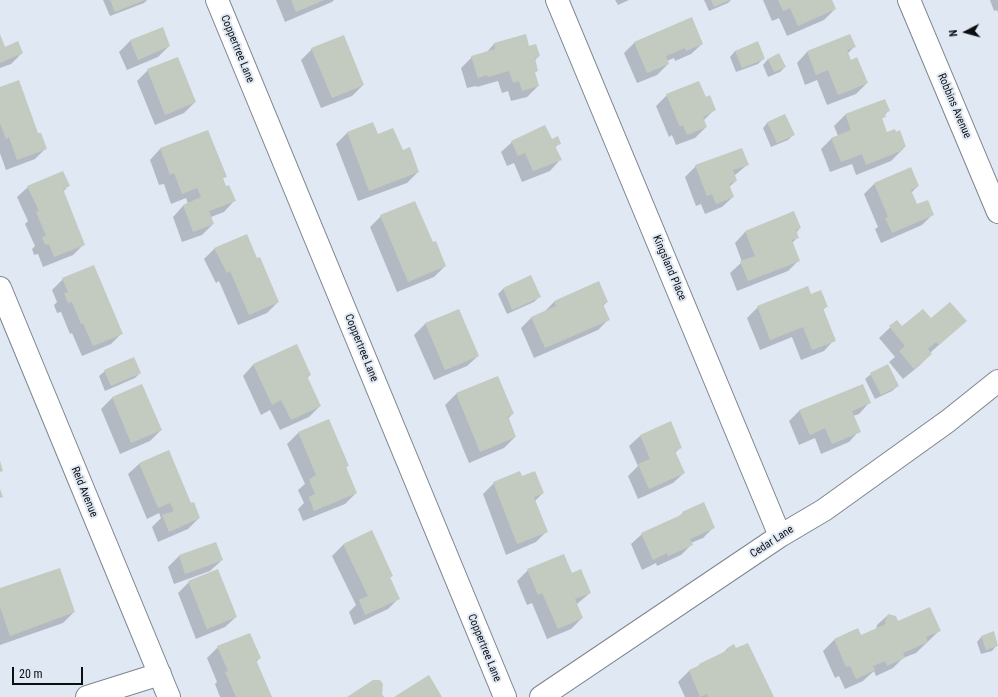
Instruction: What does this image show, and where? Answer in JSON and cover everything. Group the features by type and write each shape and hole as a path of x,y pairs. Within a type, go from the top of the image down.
{"street":[{"name":"Coppertree Lane","path":"217,0 505,697"},
{"name":"Kingsland Place","path":"558,0 780,536"},
{"name":"Robbins Avenue","path":"909,0 998,212"},
{"name":"Reid Avenue","path":"0,288 169,697"},
{"name":"Cedar Lane","path":"541,697 780,536 824,510 948,421 998,381"},
{"path":"87,697 160,674"}],"building":[{"path":"110,0 145,0 115,12"},
{"path":"291,0 324,0 296,12"},
{"path":"711,0 730,0 714,7"},
{"path":"778,0 832,0 836,9 798,26 790,8 783,11"},
{"path":"692,17 703,44 686,51 685,48 666,56 669,64 647,73 634,42"},
{"path":"163,27 170,46 138,60 130,40"},
{"path":"0,34 5,47 18,41 23,53 0,63"},
{"path":"526,34 529,46 536,44 540,56 535,58 538,71 535,72 539,86 522,91 519,81 513,83 509,71 488,77 487,75 478,78 471,56 495,49 494,43"},
{"path":"850,34 856,47 847,50 851,60 857,57 868,83 838,95 828,70 816,75 807,51"},
{"path":"344,35 364,85 332,98 311,48"},
{"path":"758,41 765,59 742,68 735,51"},
{"path":"779,53 786,67 774,72 768,59"},
{"path":"178,57 196,102 165,115 147,69"},
{"path":"19,80 38,133 41,133 47,149 17,160 9,137 6,139 0,123 0,87"},
{"path":"699,81 706,97 710,95 716,110 703,117 707,127 687,135 683,125 680,127 666,94"},
{"path":"885,99 890,111 885,113 886,117 882,118 887,132 895,129 896,132 900,130 906,147 902,148 903,150 866,165 862,154 841,162 831,138 851,130 845,114"},
{"path":"785,114 795,135 777,143 767,122"},
{"path":"373,122 378,134 393,128 403,150 410,147 419,172 369,191 347,132"},
{"path":"545,125 552,139 558,136 561,144 555,146 562,160 533,171 525,153 518,156 511,141"},
{"path":"208,130 227,177 223,178 226,186 229,185 236,201 209,211 214,224 193,232 183,205 201,197 197,188 182,194 174,173 170,175 160,148"},
{"path":"742,148 749,165 733,170 737,181 729,184 734,197 716,204 712,194 707,196 695,165"},
{"path":"911,167 919,186 911,190 917,204 928,200 934,215 892,233 885,218 888,217 874,183"},
{"path":"63,171 70,186 63,189 85,245 54,257 49,244 45,245 42,237 46,236 36,212 39,211 27,186"},
{"path":"415,201 433,242 436,241 446,266 408,282 380,215"},
{"path":"794,211 801,228 796,230 799,238 792,240 800,261 748,281 740,261 755,256 745,231"},
{"path":"247,234 257,258 260,257 279,302 249,315 230,271 227,273 214,248"},
{"path":"94,265 123,334 93,346 83,323 81,324 72,302 68,303 64,293 68,292 62,278"},
{"path":"531,275 541,297 512,310 503,288"},
{"path":"599,281 608,302 603,304 610,320 545,348 531,317 556,306 554,301"},
{"path":"808,286 811,294 821,290 828,307 823,308 836,341 812,350 803,327 770,340 757,306"},
{"path":"950,302 967,321 939,345 936,342 928,349 932,354 914,369 899,351 905,346 889,326 897,320 902,326 923,309 931,318"},
{"path":"459,309 479,356 445,370 425,323"},
{"path":"297,344 311,375 307,376 321,406 291,420 281,400 272,405 253,364"},
{"path":"134,357 141,373 111,386 104,370"},
{"path":"888,364 899,386 881,395 870,373"},
{"path":"498,376 514,414 508,416 516,437 480,452 456,393"},
{"path":"142,384 162,430 131,443 112,397"},
{"path":"863,384 871,403 852,411 861,432 832,444 825,428 810,435 799,410"},
{"path":"329,419 349,466 346,467 357,493 314,511 309,497 315,494 309,479 316,475 298,432"},
{"path":"671,421 682,448 675,451 685,473 649,489 638,464 650,459 640,435"},
{"path":"169,450 191,503 194,502 200,518 169,532 162,515 174,511 170,503 158,508 139,463"},
{"path":"0,461 3,471 0,472"},
{"path":"520,471 522,476 535,471 544,493 534,497 548,532 517,544 493,482"},
{"path":"0,489 3,497 0,498"},
{"path":"704,502 715,528 690,539 693,545 668,556 667,553 653,560 641,533 683,514 682,512"},
{"path":"372,530 393,576 390,577 400,599 365,615 359,600 368,596 343,544"},
{"path":"216,542 223,560 185,574 179,555"},
{"path":"564,554 572,573 581,569 591,593 575,599 583,618 558,629 542,593 538,595 527,569"},
{"path":"60,568 75,612 10,636 0,607 0,588"},
{"path":"218,569 237,617 207,629 188,581"},
{"path":"930,607 941,631 926,637 928,642 903,653 905,658 887,666 885,661 873,666 875,670 856,679 850,666 846,667 834,639 858,628 861,635 886,624 885,622 888,614 896,616 898,621"},
{"path":"994,631 998,646 986,650 981,636"},
{"path":"250,633 261,658 256,660 272,697 236,697 225,672 228,671 217,646"},
{"path":"748,643 774,697 708,697 707,694 700,697 689,670 728,650 727,648 734,644 736,648"},
{"path":"429,675 442,697 394,697"},
{"path":"373,680 380,680 383,684 382,694 384,697 347,697"}]}
